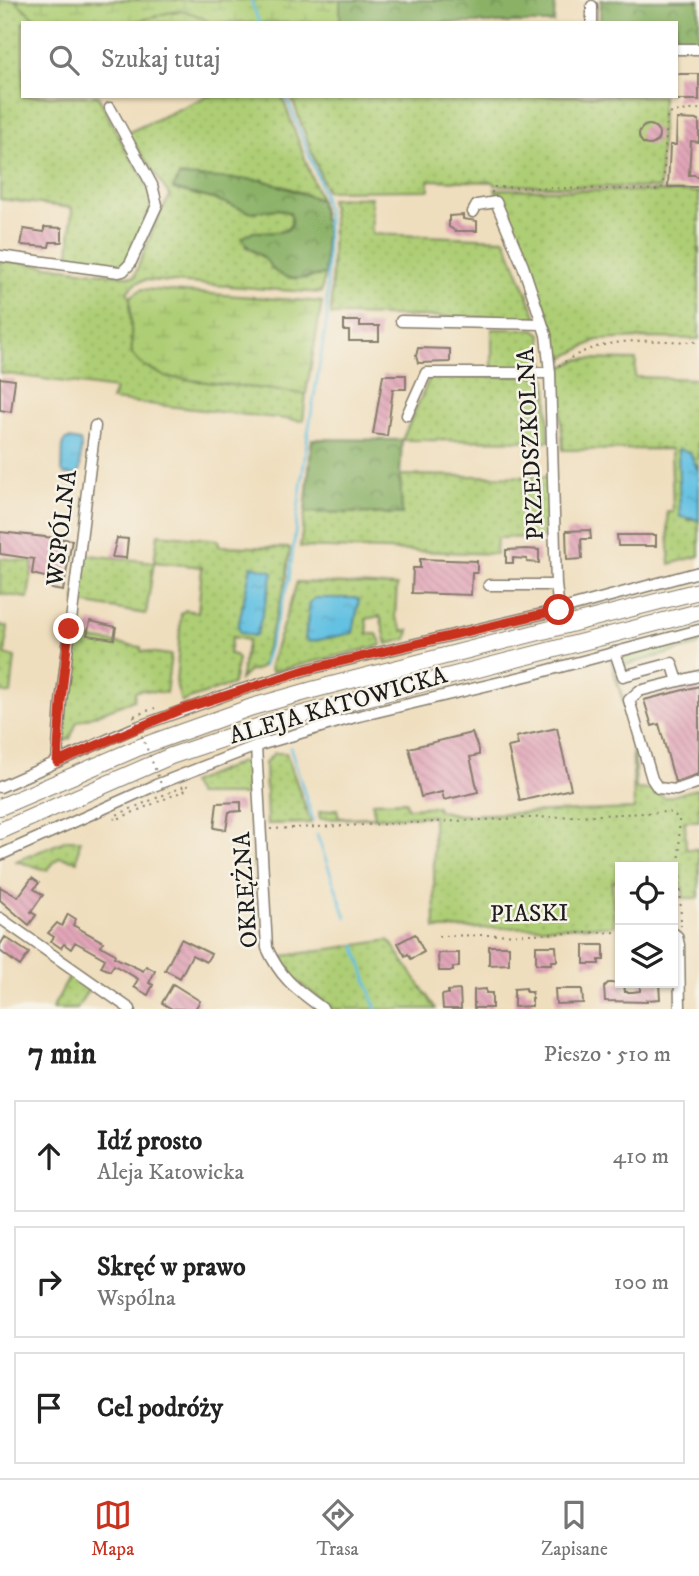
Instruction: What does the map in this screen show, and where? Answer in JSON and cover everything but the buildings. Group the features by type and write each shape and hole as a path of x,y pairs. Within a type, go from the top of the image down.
{"highway":[{"path":"0,807 140,747 251,707 699,591"},
{"path":"0,831 171,756 272,722 699,612"}],"street":[{"path":"592,6 592,21"},
{"path":"678,49 699,49"},
{"path":"0,256 119,272 128,268 157,205 152,185 110,108"},
{"name":"PRZEDSZKOLNA","path":"473,212 477,205 496,202 523,266 546,335 550,373 559,610"},
{"path":"401,321 542,324"},
{"path":"407,415 426,373 550,373"},
{"name":"WSPÓLNA","path":"57,762 61,702 95,426"},
{"name":"ALEJA KATOWICKA","path":"0,787 180,710 305,670 559,610 699,572"},
{"path":"489,585 556,585"},
{"name":"ALEJA KATOWICKA","path":"0,855 156,785 256,746 355,717 699,630"},
{"path":"615,652 652,779 658,788 676,790 699,782"},
{"path":"623,676 672,663 678,681"},
{"path":"629,700 639,691 699,676"},
{"name":"OKRĘŻNA","path":"256,746 267,948 277,971 323,1009"},
{"path":"0,918 130,1009"},
{"path":"678,939 680,1009"}],"path":[{"path":"493,187 659,190 663,187 667,116 673,112 699,109"},
{"path":"550,373 565,361 604,344 623,341 699,342"},
{"path":"155,708 134,716 165,794"},
{"path":"187,785 188,789 115,820 114,816 165,794 187,785"},
{"path":"262,830 668,812 679,818 682,922 680,944"},
{"name":"PIASKI","path":"439,936 615,932"}],"green space":[{"path":"0,0 15,0 40,21 21,21 21,98 99,98 124,147 147,183 153,202 129,257 120,266 69,260 72,208 0,199"},
{"path":"15,0 340,0 340,21 207,21 189,13 170,12 140,21 40,21"},
{"path":"340,0 555,0 554,21 340,21"},
{"path":"601,0 699,0 699,45 678,45 678,21 600,21"},
{"path":"183,3 201,10 209,21 134,21 168,5"},
{"path":"203,98 283,98 320,200 281,185 174,189 250,212 278,209 290,213 291,221 285,230 272,233 251,232 245,246 267,260 276,272 305,279 325,274 321,293 145,280 136,283 127,292 130,297 132,354 141,364 166,377 306,394 303,421 111,400 115,389 0,373 0,260 134,277 158,217 170,196 127,133"},
{"path":"292,98 662,98 660,188 495,185 494,182 428,180 429,190 326,191"},
{"path":"179,176 263,180 320,200 325,228 325,274 300,278 282,276 242,238 252,232 286,230 292,221 290,213 278,209 250,212 173,189"},
{"path":"495,189 699,192 699,339 597,340 556,362 556,333"},
{"path":"371,197 372,234 505,239 537,318 331,315 333,216 330,199"},
{"path":"142,289 322,302 306,394 166,377 141,364 132,354 130,297"},
{"path":"492,329 534,329 541,334 545,369 492,369"},
{"path":"580,359 636,360 635,377 699,379 699,473 697,466 688,520 699,520 699,556 670,564 667,512 673,512 671,449 563,450 558,369"},
{"path":"543,376 547,380 549,441 402,440 430,377"},
{"path":"312,439 402,440 402,514 305,512"},
{"path":"400,475 549,477 549,537 497,538 496,554 300,547 305,512 401,514"},
{"path":"158,534 218,540 219,546 290,548 286,581 261,668 248,672 240,680 248,640 232,637 229,654 238,659 233,684 181,702 176,683 181,614 185,610 198,612 202,567 154,562"},
{"path":"81,554 154,562 146,614 75,602"},
{"path":"0,558 33,562 28,598 0,594"},
{"path":"297,582 397,586 395,616 403,631 409,630 407,639 387,644 380,616 366,619 368,634 377,634 382,645 271,672 270,665"},
{"path":"0,625 8,627 5,655 15,657 11,694 0,692"},
{"path":"72,636 141,647 141,651 171,655 166,693 141,690 135,692 134,700 77,722 70,739 62,742"},
{"path":"699,638 699,645 622,666 624,657"},
{"path":"611,660 634,734 636,789 652,790 665,798 699,788 699,821 685,821 686,849 699,849 699,898 683,898 683,887 678,886 678,862 615,862 615,882 612,882 614,926 435,929 433,816 320,819 319,812 337,809 339,818 375,817 372,802 406,801 407,808 437,806 437,810 459,815 634,809 632,734"},
{"path":"274,753 286,753 311,823 267,824 265,763"},
{"path":"241,762 249,763 253,768 254,795 197,795 190,783"},
{"path":"67,840 80,840 77,861 59,857 47,870 16,861"},
{"path":"389,940 436,1009 333,1009 288,974 283,956"},
{"path":"71,974 90,986 77,1009 52,1009"}],"water":[{"path":"69,439 80,441 81,445 78,475 64,474 62,471 63,444"},
{"path":"678,449 690,452 699,473 699,520 680,517"},
{"path":"251,566 273,573 257,634 253,636 240,632 238,627"},
{"path":"315,598 359,600 353,633 309,642 305,638 310,602"}],"waterway":[{"path":"251,0 258,21"},
{"path":"263,666 289,580 308,433 327,319 327,212 319,180 287,98"},
{"path":"290,747 313,820"},
{"path":"317,835 346,917"},
{"path":"355,945 376,1009"}],"route":[{"path":"69,629 57,762 180,710 305,670 559,610"}]}
